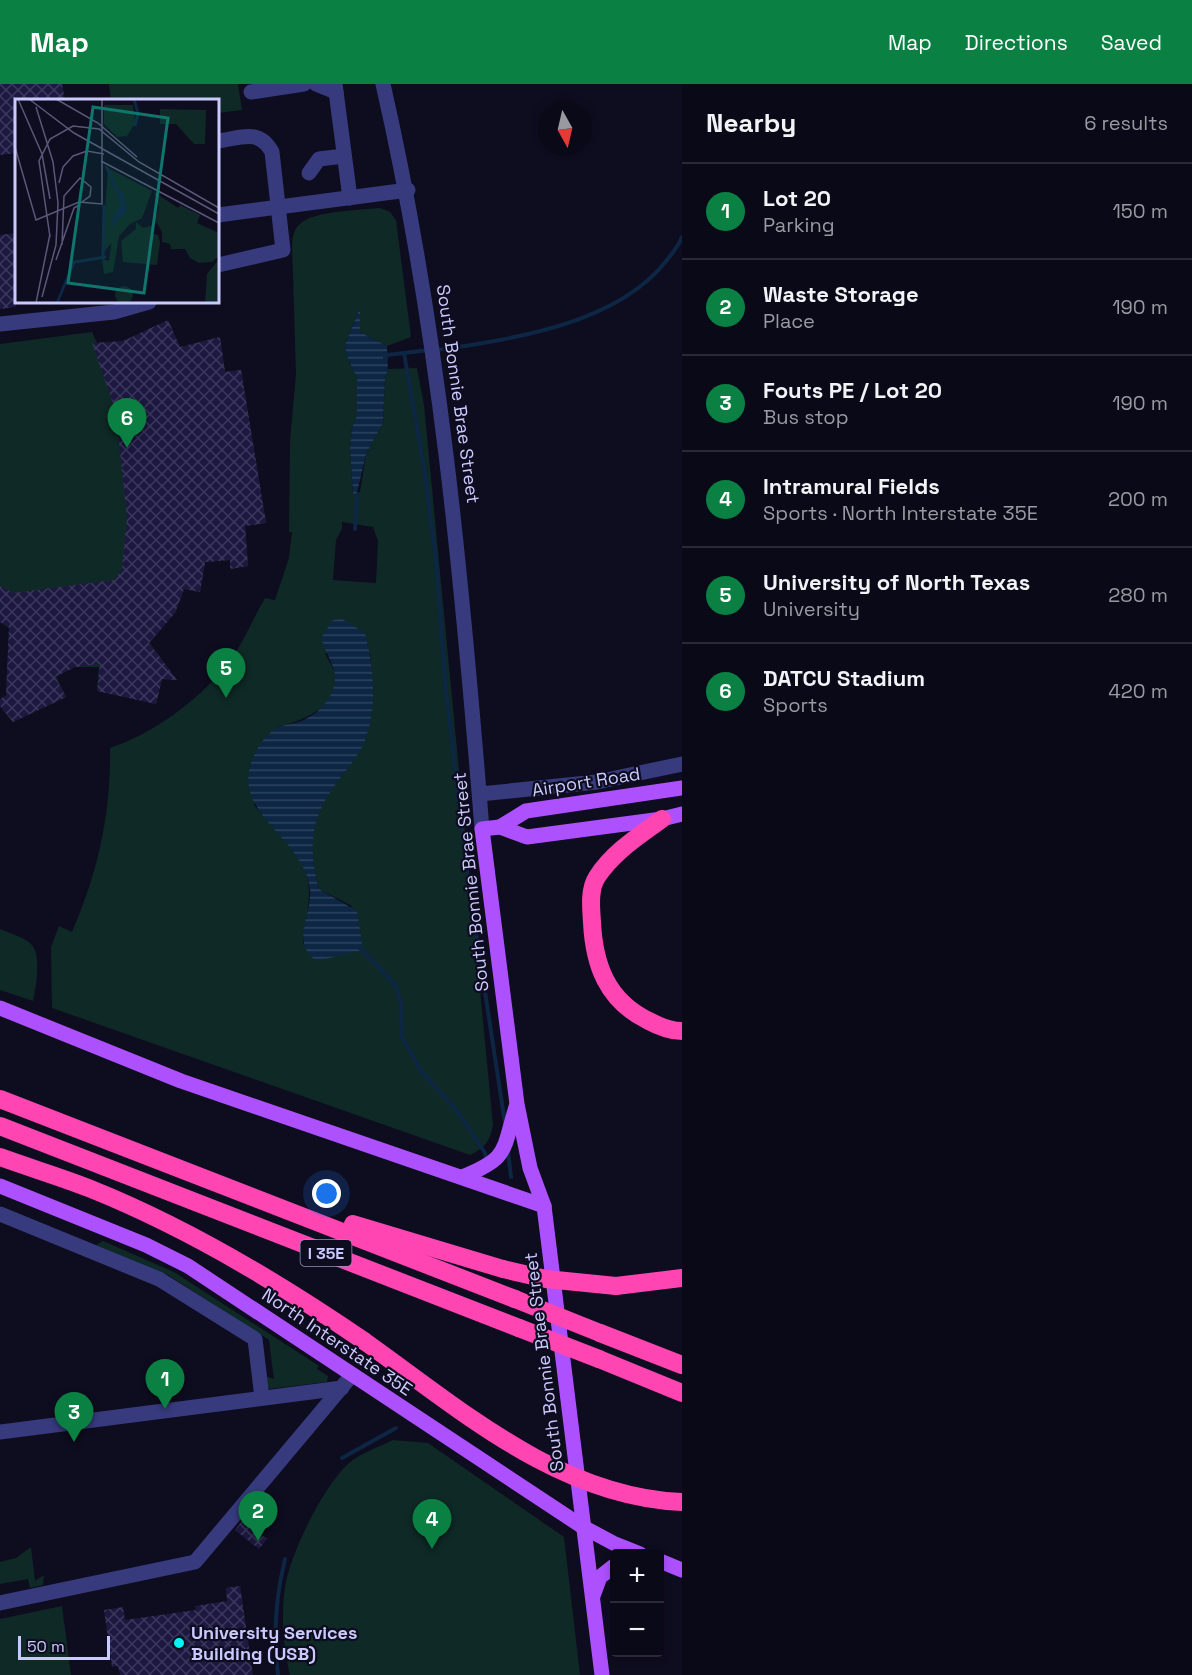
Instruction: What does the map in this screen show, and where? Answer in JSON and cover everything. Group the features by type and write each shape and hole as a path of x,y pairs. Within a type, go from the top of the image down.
{"highway":[{"path":"662,819 621,849 596,878 591,899 592,929 598,965 615,997 658,1026 682,1031"},
{"name":"I 35E","path":"0,1099 682,1365"},
{"name":"I 35E","path":"0,1126 682,1393"},
{"path":"0,1157 92,1190 205,1242 299,1296 539,1461 600,1486 644,1498 682,1502"},
{"path":"192,1173 504,1269 546,1279 615,1286 682,1278"},
{"path":"181,1197 222,1219"}],"main road":[{"name":"Airport Road","path":"482,829 500,827 526,811 682,788"},
{"name":"Airport Road","path":"500,827 527,837 662,819 682,813"},
{"name":"South Bonnie Brae Street","path":"482,829 517,1104 530,1168 544,1206 591,1601 602,1675"},
{"path":"0,1008 181,1081 544,1206"},
{"path":"462,1177 491,1166 501,1156 517,1104"},
{"name":"North Interstate 35E","path":"0,1186 167,1254 583,1527 628,1549"},
{"path":"664,1563 682,1570"},
{"path":"591,1601 600,1577 610,1570"}],"street":[{"path":"316,84 335,88 350,198"},
{"name":"South Bonnie Brae Street","path":"384,84 408,190 428,306 461,568 482,829"},
{"path":"251,92 294,85"},
{"path":"219,141 256,136 265,140 272,152 283,250 219,265"},
{"path":"309,173 319,159 344,156"},
{"path":"219,215 408,190"},
{"path":"0,324 114,312 146,303"},
{"path":"480,794 597,782 682,764"},
{"path":"0,1214 159,1279 255,1339 262,1398"},
{"path":"0,1603 195,1562 352,1375"},
{"path":"0,1432 342,1388"}],"green space":[{"path":"109,84 238,84 242,110 219,113 219,99 111,99"},
{"path":"380,208 390,212 396,220 411,337 387,346 360,332 359,309 345,345 346,354 357,378 357,415 352,428 350,449 353,493 360,492 366,454 383,423 385,379 388,369 417,368 424,405 493,1125 486,1143 470,1155 52,1008 51,947 59,926 72,932 96,865 108,796 110,748 158,725 188,704 214,679 237,650 265,598 275,600 289,558 292,532 289,532 290,441 296,374 292,244 294,232 301,223 316,216","holes":["342,522 373,527 378,541 376,583 333,580 336,540 342,529","325,653 370,653 373,687 372,710 363,744 355,759 324,800 313,832 314,867 319,889 352,906 303,944 309,892 304,867 289,844 254,805 278,727 298,721 317,711 332,696 335,675"]},
{"path":"92,332 97,343 182,351 188,345 220,337 225,372 241,370 266,523 245,526 248,566 230,569 230,560 205,562 200,592 184,589 175,613 149,642 177,680 162,679 156,704 97,691 99,667 75,667 56,676 66,697 13,722 0,706 0,699 6,696 9,628 0,622 0,344"},
{"path":"0,929 24,939 34,949 37,971 33,1001 0,990"},
{"path":"103,1241 174,1272 319,1366 317,1369 328,1376 327,1382 268,1389 265,1376 274,1379 269,1340 168,1275 96,1245"},
{"path":"393,1440 428,1443 564,1537 580,1675 290,1675 283,1631 283,1609 285,1587 293,1557 318,1504 338,1475 348,1464 364,1453"},
{"path":"31,1547 35,1581 44,1575 43,1585 30,1588 28,1579 0,1584 0,1562 16,1558"},
{"path":"62,1606 71,1675 0,1675 0,1619"}],"water":[{"path":"360,307 360,332 387,346 388,369 385,379 383,423 366,454 356,497 353,493 350,449 352,428 357,415 357,378 346,354 345,345"},
{"path":"342,619 365,633 371,660 373,702 364,743 329,794 317,820 313,859 319,889 357,911 363,950 317,961 309,954 303,938 310,900 305,872 297,856 253,800 249,785 250,767 264,739 274,730 308,718 320,709 329,697 335,683 335,672 321,638 333,620"}],"building":[{"path":"0,84 62,84 65,99 15,99 15,153 0,155"},
{"path":"15,233 16,307 0,309 0,235"},
{"path":"168,320 180,347 220,337 225,372 241,370 266,523 245,526 248,566 230,569 230,560 205,562 200,592 184,589 175,613 149,643 177,680 162,679 156,704 97,691 100,664 75,667 55,677 66,697 13,722 0,706 0,699 6,696 9,627 0,622 0,586 13,593 114,580 122,569 127,518 116,412 92,343 123,341"},
{"path":"242,1521 267,1539 259,1549 235,1530"},
{"name":"University Services Building (USB)","path":"240,1586 253,1675 120,1675 118,1666 112,1667 104,1610 123,1607 125,1620 196,1610 195,1606 227,1601 226,1588"}],"waterway":[{"path":"437,350 530,334 593,314 621,300 646,282 667,260 682,237"},
{"path":"385,358 387,355 429,350"},
{"path":"404,353 425,474 436,561 446,691 469,887 505,1123"},
{"path":"355,529 357,495"},
{"path":"360,948 396,986 401,1003 402,1037 421,1071 458,1112 485,1153 487,1162"},
{"path":"508,1151 511,1177"},
{"path":"342,1458 396,1428"},
{"path":"278,1675 276,1617 285,1559"}],"place":[{"name":"DATCU Stadium","path":"127,448"},
{"name":"University of North Texas","path":"226,698"},
{"name":"Lot 20","path":"165,1409"},
{"name":"Fouts PE / Lot 20","path":"74,1442"},
{"name":"Waste Storage","path":"258,1541"},
{"name":"Intramural Fields","path":"432,1549"},
{"name":"University Services Building (USB)","path":"179,1643"}]}
